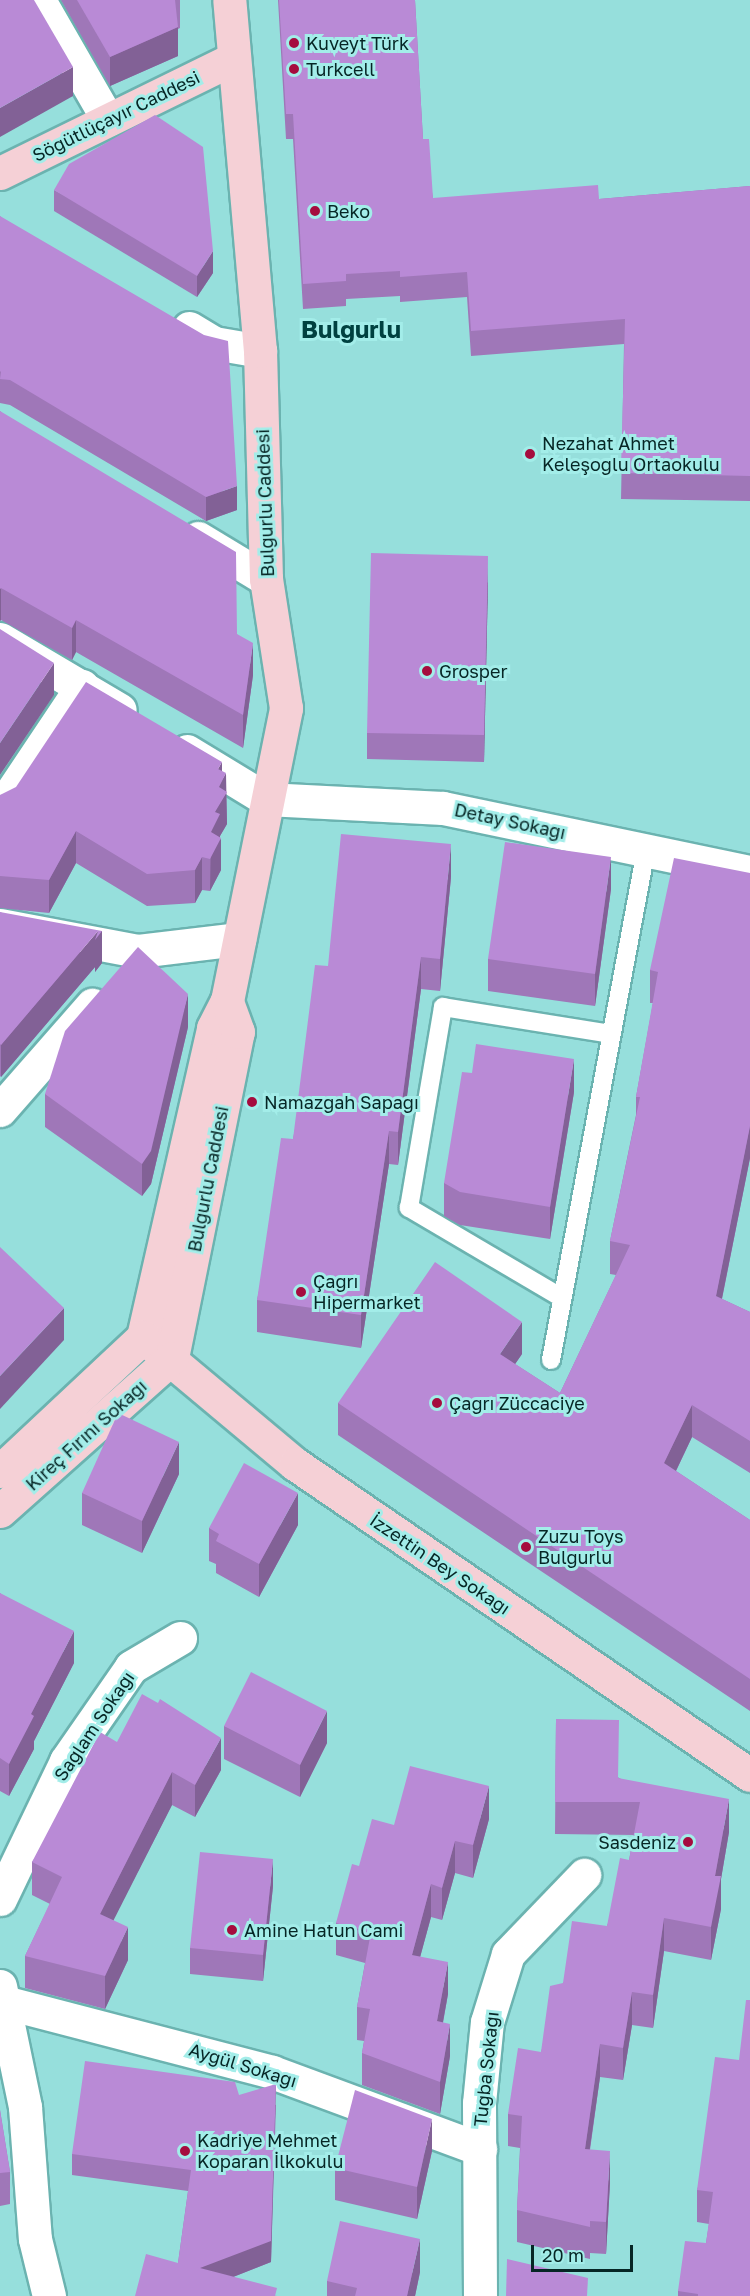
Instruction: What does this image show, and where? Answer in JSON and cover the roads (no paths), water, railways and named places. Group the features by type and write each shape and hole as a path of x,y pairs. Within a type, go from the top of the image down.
{"main road":[{"name":"Bulgurlu Caddesi","path":"143,1337 213,1028 227,1000 286,708 266,579 261,351 229,0"},
{"name":"Söğütlüçayır Caddesi","path":"0,173 233,60"},
{"name":"Bulgurlu Caddesi","path":"172,1358 238,1032 227,1000"},
{"name":"İzzettin Bey Sokağı","path":"143,1337 172,1358 295,1464 750,1775"},
{"name":"Kireç Fırını Sokağı","path":"0,1471 143,1337"},
{"name":"Kireç Fırını Sokağı","path":"0,1511 172,1358"}],"street":[{"path":"39,0 108,120"},
{"path":"163,313 214,343 261,351"},
{"path":"174,524 266,579"},
{"path":"0,639 82,686 266,799"},
{"path":"0,809 82,686"},
{"name":"Detay Sokağı","path":"266,799 443,808 750,873"},
{"path":"0,925 138,951 239,939"},
{"path":"0,1110 138,951"},
{"name":"Sağlam Sokağı","path":"0,1899 66,1761 131,1667 180,1638"},
{"name":"Tuğba Sokağı","path":"480,2296 479,2103 487,2022 508,1954 585,1875"},
{"path":"0,1986 0,2001 26,2107 35,2239 49,2296"},
{"name":"Aygül Sokağı","path":"0,2001 272,2072 480,2149"}],"lane":[{"path":"551,1360 646,850"},
{"path":"562,1298 409,1209 443,1007 611,1034"}],"place":[{"name":"Kuveyt Türk","path":"294,43"},
{"name":"Turkcell","path":"294,69"},
{"name":"Beko","path":"315,211"},
{"name":"Nezahat Ahmet Keleşoğlu Ortaokulu","path":"530,454"},
{"name":"Grosper","path":"427,671"},
{"name":"Namazgah Sapağı","path":"252,1102"},
{"name":"Çağrı Hipermarket","path":"301,1292"},
{"name":"Çağrı Züccaciye","path":"437,1403"},
{"name":"Zuzu Toys Bulgurlu","path":"526,1547"},
{"name":"Sasdeniz","path":"688,1842"},
{"name":"Amine Hatun Cami","path":"232,1930"},
{"name":"Kadriye Mehmet Koparan İlkokulu","path":"185,2151"}],"district":[{"name":"Bulgurlu","path":"351,329"}]}
